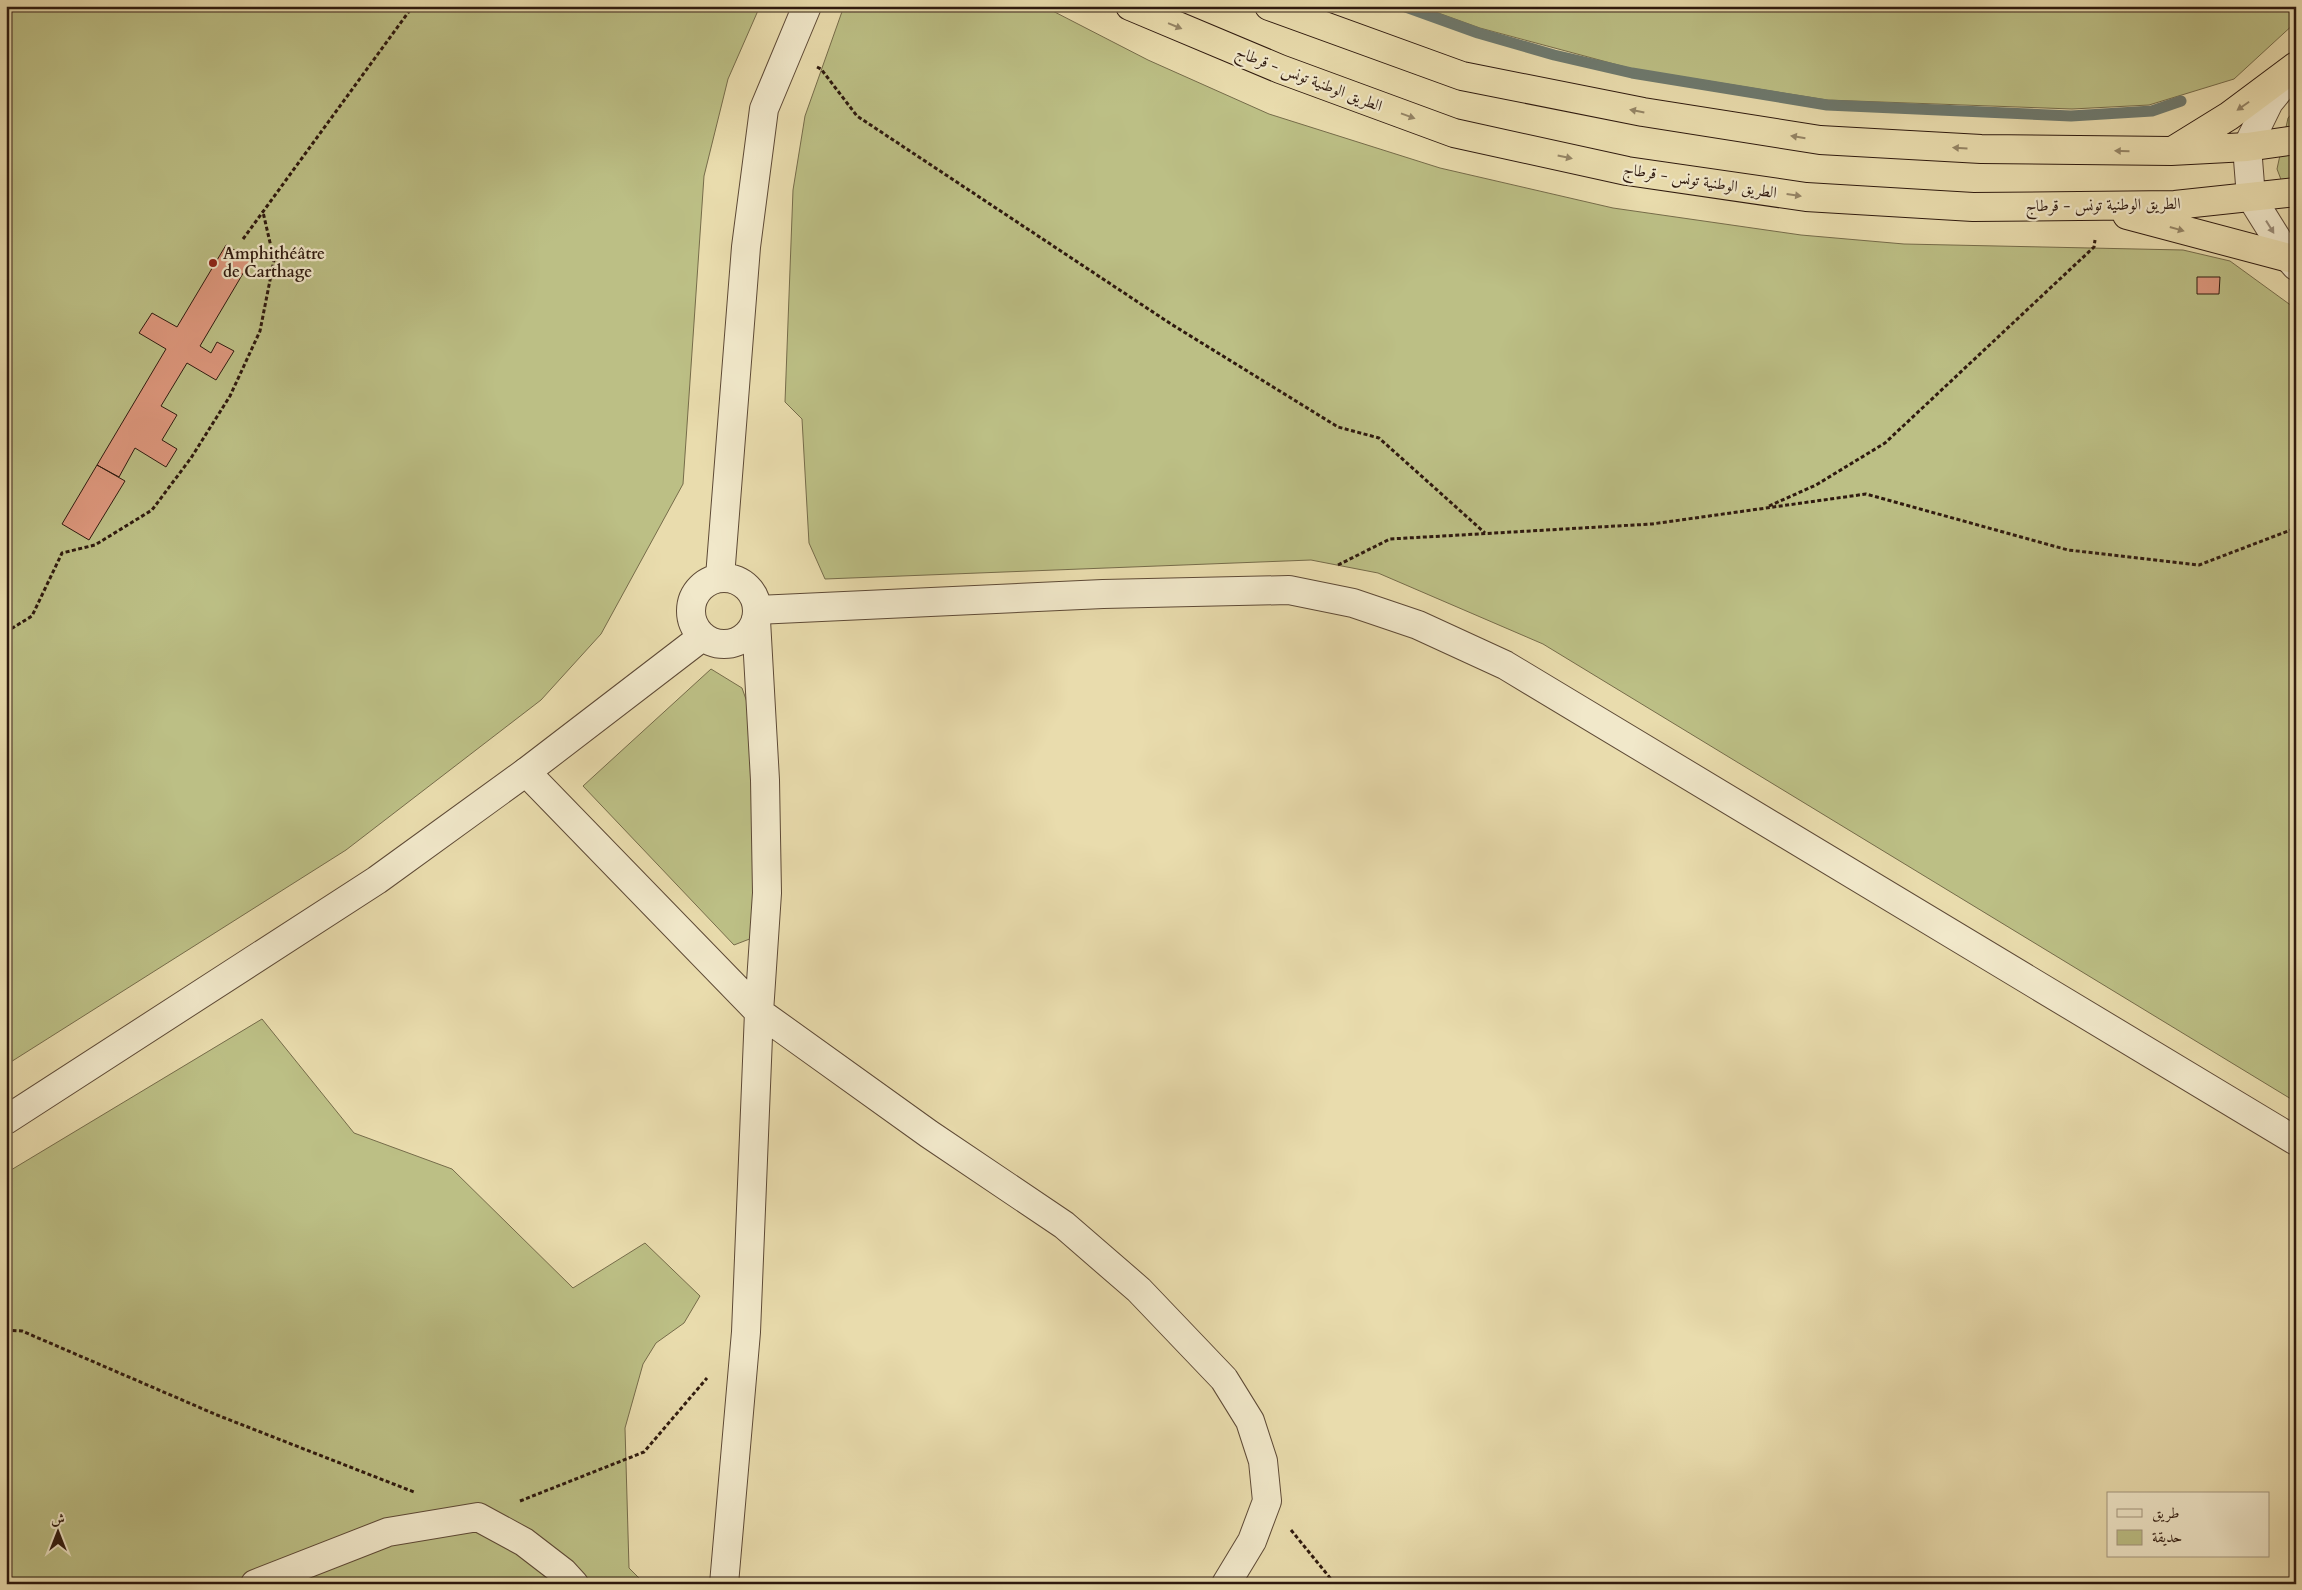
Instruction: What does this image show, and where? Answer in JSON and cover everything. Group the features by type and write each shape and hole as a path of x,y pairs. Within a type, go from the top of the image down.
{"highway":[{"name":"الطريق الوطنية تونس - قرطاج","path":"1130,6 1280,69 1454,133 1627,171 1806,197 1973,207 2175,205 2296,192"},
{"path":"1269,6 1462,76 1652,114 1820,140 1981,149 2171,151 2247,147 2296,140"},
{"path":"2171,151 2229,116 2296,66"},
{"path":"2096,206 2292,262"}],"street":[{"path":"720,578 746,247 764,109 807,6"},
{"path":"2292,262 2251,197 2247,147 2269,102 2296,70"},
{"path":"724,1584 734,1493 746,1332 759,1012 767,893 765,780 757,615 755,598 745,585 735,579 720,578 709,581 699,588 693,598 690,616 694,627 702,637 712,643 727,645 738,642 751,631 757,615"},
{"path":"757,615 1103,594 1289,590 1353,603 1418,625 1505,665 2296,1141"},
{"path":"6,1120 377,880 526,772 702,637"},
{"path":"526,772 759,1012 929,1134 1064,1225 1139,1290 1224,1379 1250,1421 1263,1461 1267,1501 1252,1541 1226,1584"},
{"path":"255,1584 388,1532 478,1517 524,1542 563,1572 574,1584"}],"path":[{"path":"243,239 413,6"},
{"path":"788,50 821,69 857,116 1162,319 1338,427 1379,438 1486,533"},
{"path":"1764,508 1816,485 1885,443 2094,247 2096,206"},
{"path":"6,632 32,616 62,553 95,545 152,510 191,458 230,396 260,331 274,260 263,212"},
{"path":"1289,590 1390,539 1652,524 1866,494 2068,550 2199,565 2296,528"},
{"path":"6,1330 22,1331 217,1415 422,1495"},
{"path":"478,1517 644,1452 708,1377"},
{"path":"1267,1501 1335,1584"}],"green space":[{"path":"6,6 760,6 728,79 704,176 683,484 601,634 541,700 346,850 6,1065"},
{"path":"844,6 1043,6 1148,60 1269,114 1440,168 1613,208 1801,235 1904,244 2183,250 2230,261 2296,309 2296,1102 1543,644 1378,573 1311,560 825,579 809,543 802,419 785,402 793,190 805,116"},
{"path":"1419,6 2296,6 2296,22 2234,79 2149,105 2072,109 1827,100 1633,69 1480,28"},
{"path":"2296,109 2296,219 2277,169 2288,118"},
{"path":"711,669 742,688 754,722 760,935 734,945 583,786"},
{"path":"262,1019 354,1133 452,1169 573,1288 645,1243 700,1296 684,1323 656,1343 643,1364 625,1428 629,1568 645,1584 6,1584 6,1173"}],"building":[{"path":"226,245 251,260 200,346 211,353 217,342 234,351 216,380 187,363 161,406 177,415 162,440 177,449 166,467 135,448 119,477 97,465 166,349 139,333 152,313 177,327"},
{"path":"2197,277 2220,277 2219,294 2197,294"},
{"path":"97,465 125,481 89,540 62,524"}],"waterway":[{"path":"1403,6 1478,33 1554,55 1632,73 1827,105 2071,116 2152,111 2181,101"}],"place":[{"name":"Amphithéâtre de Carthage","path":"213,263"}]}
